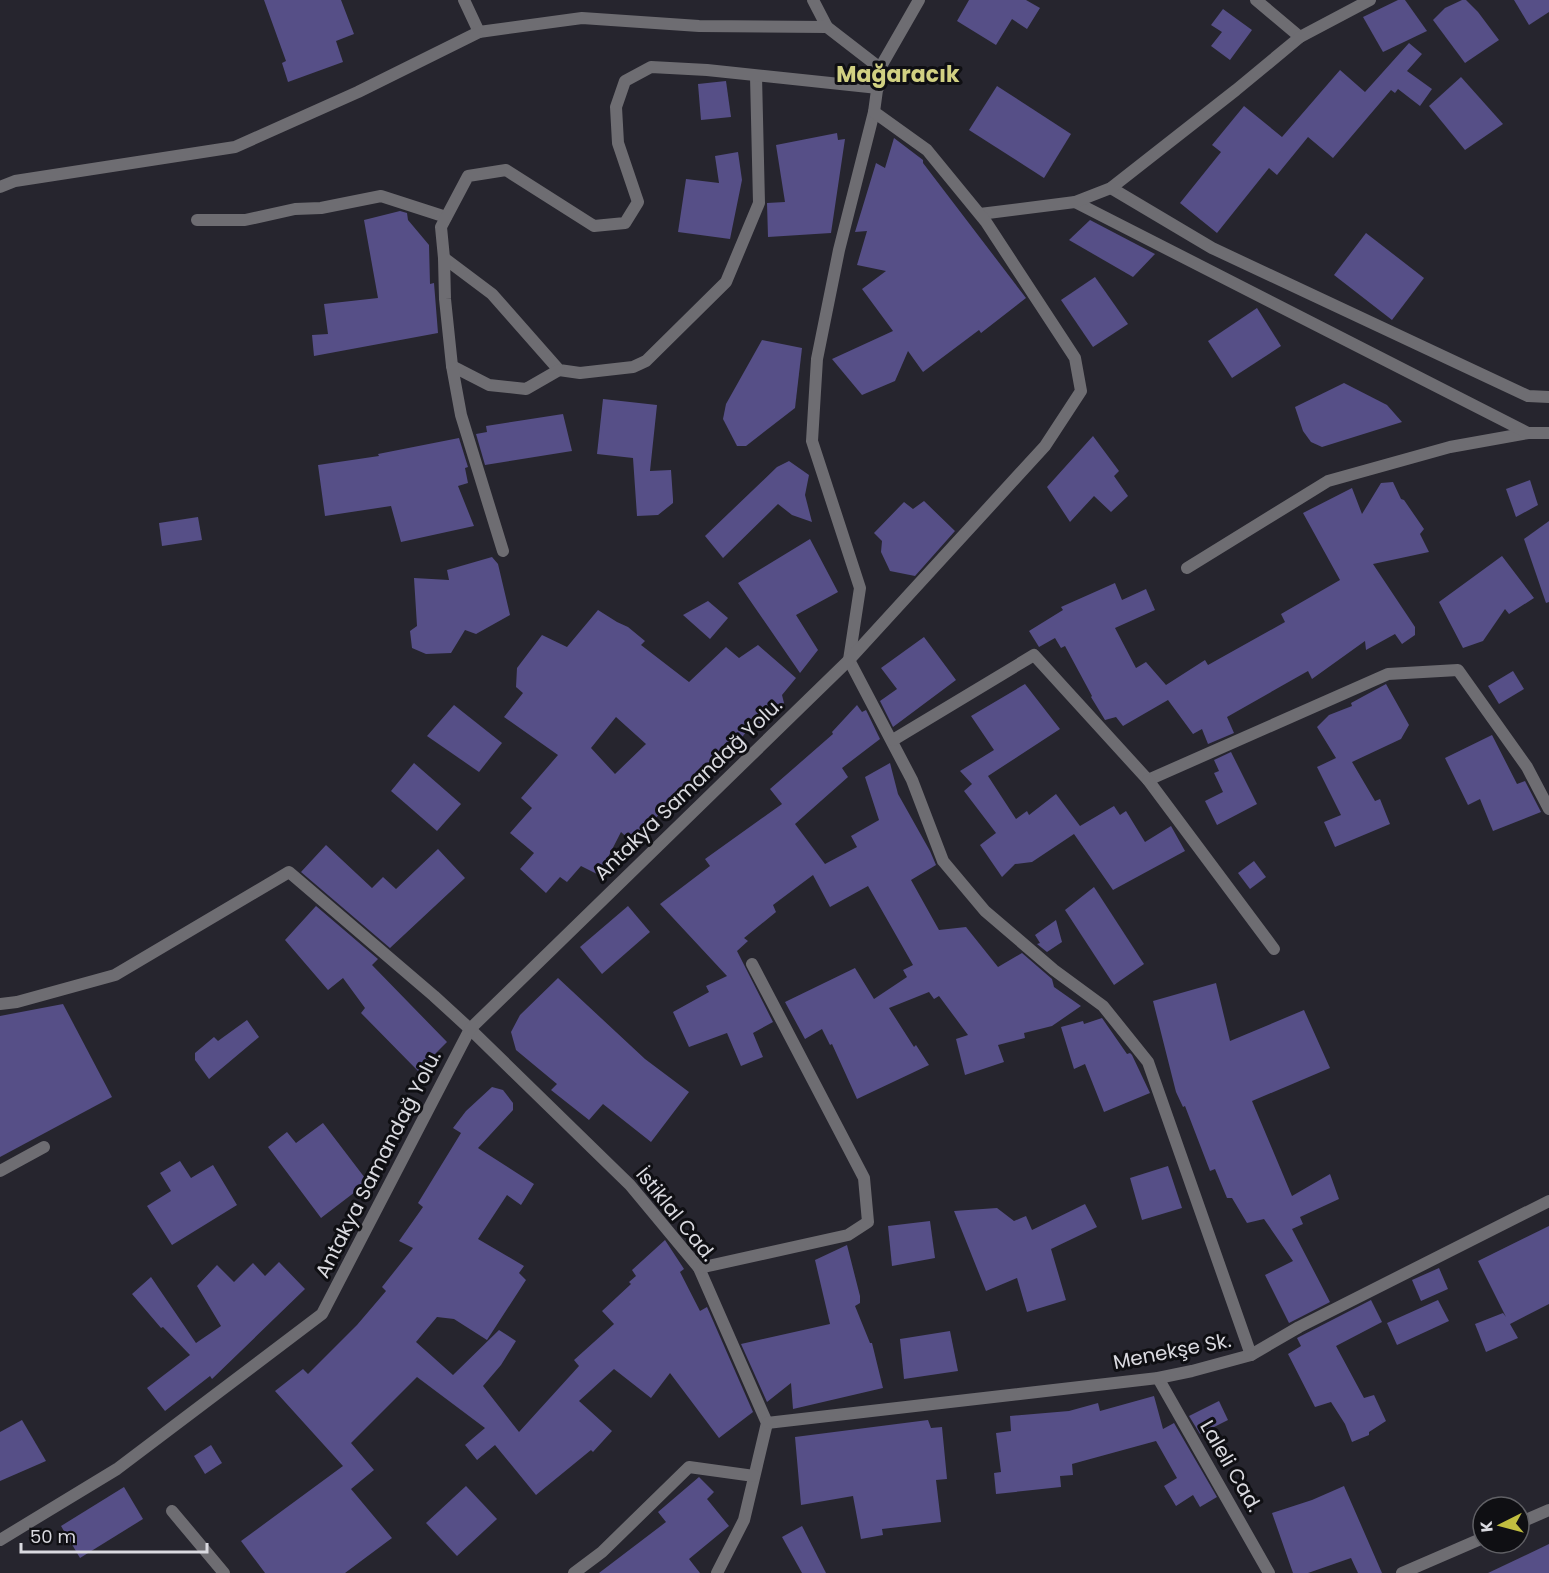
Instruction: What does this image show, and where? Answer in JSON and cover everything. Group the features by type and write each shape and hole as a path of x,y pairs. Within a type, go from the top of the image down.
{"street":[{"path":"464,0 479,32"},
{"path":"813,0 827,27 880,68"},
{"path":"919,0 880,68 874,112 839,250 817,359 812,441 860,588 849,660 912,780 943,861 986,911 1054,970 1103,1006 1148,1062 1251,1355"},
{"path":"1256,0 1300,37"},
{"path":"980,214 1075,202 1111,188 1300,37 1370,0"},
{"path":"0,187 15,181 235,147 358,92 479,32 582,18 699,26 827,27"},
{"path":"503,551 461,415 452,366 445,299 441,227 468,176 506,170 594,226 625,223 638,202 618,143 616,107 625,81 651,67 878,88"},
{"path":"452,366 489,385 526,389 560,370 580,373 612,370 633,367 646,360 726,282 759,203 756,76"},
{"name":"Antakya Samandağ Yolu.","path":"0,1540 117,1469 322,1314 470,1029 849,660 1045,446 1081,391 1075,358 980,214 927,150 874,112"},
{"path":"1111,188 1212,248 1528,396 1549,397"},
{"path":"197,220 245,220 295,208 321,208 381,196 446,217"},
{"path":"1075,202 1528,433"},
{"path":"444,258 492,294 560,370"},
{"path":"1187,568 1328,482 1450,447 1528,433 1549,433"},
{"path":"892,740 1034,655 1148,780 1274,949"},
{"path":"1148,780 1388,675 1458,670 1527,767 1549,809"},
{"name":"İstiklal Cad.","path":"0,1004 17,1002 115,975 289,872 470,1029 630,1185 699,1268 767,1423"},
{"path":"699,1268 848,1235 868,1222 864,1178 752,964"},
{"path":"0,1171 44,1147"},
{"name":"Menekşe Sk.","path":"767,1423 1158,1378 1251,1355 1299,1327 1549,1201"},
{"name":"Laleli Cad.","path":"1158,1378 1269,1573"},
{"path":"717,1573 744,1520 767,1423"},
{"path":"574,1573 602,1552 689,1467 754,1476"},
{"path":"1531,1518 1549,1510"},
{"path":"172,1511 224,1573"},
{"path":"1402,1573 1471,1543"}],"building":[{"path":"264,0 341,0 354,34 336,41 343,62 288,82 282,63 286,61"},
{"path":"969,0 1026,0 1040,8 1027,29 1012,19 996,45 957,21"},
{"path":"1398,0 1405,0 1427,31 1383,52 1363,17"},
{"path":"1466,0 1478,12 1499,40 1465,63 1433,20 1445,8"},
{"path":"1514,0 1549,0 1549,12 1529,25"},
{"path":"1223,9 1252,30 1230,60 1211,46 1222,32 1211,25"},
{"path":"1409,43 1422,54 1407,71 1432,89 1420,106 1398,89 1395,93 1391,90 1333,158 1308,137 1277,175 1269,168 1217,233 1180,203 1221,152 1212,145 1244,106 1282,137 1340,70 1365,92"},
{"path":"1461,77 1503,124 1465,150 1429,106"},
{"path":"726,81 731,117 701,120 698,84"},
{"path":"997,86 1071,134 1044,178 969,130"},
{"path":"837,133 838,140 845,139 831,233 768,237 767,203 785,202 776,145"},
{"path":"894,138 923,160 1026,298 981,333 979,330 923,372 908,351 895,381 862,395 832,359 893,331 862,289 886,271 857,265 867,231 855,232 876,163 885,168"},
{"path":"738,152 742,180 730,239 678,232 686,179 719,183 715,156"},
{"path":"400,211 407,213 408,220 429,245 430,284 434,283 438,333 314,356 312,335 328,334 324,304 378,298 364,220"},
{"path":"1090,220 1155,254 1133,277 1069,240"},
{"path":"1366,233 1424,278 1392,320 1334,275"},
{"path":"1095,277 1128,324 1093,347 1061,300"},
{"path":"1257,308 1281,346 1232,378 1208,341"},
{"path":"762,340 802,348 795,408 746,446 737,446 723,419 726,404"},
{"path":"1344,383 1387,405 1402,422 1322,447 1311,442 1303,431 1295,407"},
{"path":"603,399 657,405 650,471 671,470 673,499 673,503 658,515 637,516 633,458 597,454"},
{"path":"563,414 572,451 485,465 476,434 487,432 486,426"},
{"path":"1093,436 1119,471 1114,476 1128,496 1111,512 1094,496 1070,522 1047,487"},
{"path":"459,438 468,467 465,468 468,483 458,486 474,526 401,542 391,506 325,516 318,465 379,456 378,454"},
{"path":"789,461 809,475 805,495 812,522 792,515 778,504 723,558 705,536 777,467"},
{"path":"1530,480 1538,505 1516,517 1506,489"},
{"path":"1393,482 1401,499 1424,529 1420,534 1429,552 1373,564 1415,627 1415,635 1402,644 1395,634 1366,650 1365,641 1312,679 1308,671 1227,717 1234,733 1208,744 1202,729 1193,734 1168,700 1123,726 1116,717 1105,720 1065,646 1061,648 1055,638 1039,647 1029,631 1063,610 1061,607 1115,583 1122,600 1146,589 1155,610 1115,628 1136,668 1146,662 1166,685 1205,660 1208,665 1285,622 1281,614 1340,580 1303,513 1352,488 1362,514 1381,483"},
{"path":"924,501 955,531 915,576 890,571 881,552 882,541 874,533 904,502 913,509"},
{"path":"198,517 202,540 162,546 159,523"},
{"path":"1549,521 1549,602 1546,603 1524,539"},
{"path":"810,539 838,592 796,615 818,650 800,673 738,583"},
{"path":"1502,556 1534,598 1509,614 1505,609 1483,641 1463,648 1439,602"},
{"path":"492,557 498,564 510,615 476,634 465,630 451,653 426,654 412,648 410,631 417,626 414,578 449,580 447,570"},
{"path":"708,601 728,618 710,639 683,615"},
{"path":"598,610 628,627 645,641 641,645 689,682 726,647 739,658 758,645 796,678 782,695 784,703 756,728 752,724 731,752 724,747 661,812 634,844 621,832 599,875 581,866 567,882 560,877 546,893 520,869 534,853 510,833 532,808 521,798 558,755 504,717 523,693 516,687 517,668 542,635 567,647","holes":["616,717 646,744 615,774 591,748"]},
{"path":"924,637 956,680 893,727 880,701 897,689 881,668"},
{"path":"1513,671 1524,689 1499,704 1488,686"},
{"path":"1025,684 1060,729 988,776 1016,819 1027,811 1029,815 1056,794 1080,826 1114,806 1120,815 1126,811 1145,842 1171,826 1185,851 1113,890 1074,834 1032,862 1015,864 1002,877 980,845 996,833 964,791 972,784 960,771 994,750 971,716"},
{"path":"1386,684 1409,725 1401,739 1352,762 1375,801 1380,799 1390,824 1335,847 1324,822 1341,815 1317,767 1336,758 1317,727 1329,715 1352,706 1351,703"},
{"path":"454,705 502,743 479,772 427,736"},
{"path":"857,705 862,712 866,710 880,739 842,768 848,777 795,824 825,864 857,847 851,836 879,820 865,777 890,763 898,794 936,865 911,880 939,930 966,927 998,967 1022,953 1052,979 1054,987 1081,1006 1052,1026 1024,1033 1025,1038 998,1045 1004,1062 965,1075 956,1039 968,1035 939,996 934,999 929,992 889,1008 914,1047 916,1045 929,1065 857,1099 832,1044 830,1045 822,1029 805,1039 785,1002 855,968 874,999 907,977 903,970 913,965 868,886 830,907 813,875 773,905 776,912 744,938 748,941 737,951 773,1022 753,1033 763,1057 741,1066 727,1033 689,1047 673,1012 709,992 706,986 727,976 660,904 710,866 705,859 782,804 770,789 833,734 832,732"},
{"path":"1492,735 1517,784 1525,781 1541,812 1493,831 1480,799 1468,805 1445,758"},
{"path":"1231,752 1257,804 1217,825 1205,801 1223,792 1214,773 1219,771 1214,760"},
{"path":"414,763 461,804 437,831 391,791"},
{"path":"326,845 372,888 383,877 396,889 438,849 465,878 390,948 301,872"},
{"path":"1254,861 1266,877 1250,889 1238,873"},
{"path":"1094,887 1144,964 1114,985 1065,910"},
{"path":"316,906 378,959 372,965 447,1042 418,1071 361,1013 365,1008 343,978 328,990 285,940"},
{"path":"628,906 650,932 602,974 580,947"},
{"path":"1056,920 1062,942 1047,952 1037,944 1040,943 1035,935"},
{"path":"558,978 645,1059 689,1092 651,1142 603,1104 589,1120 551,1090 557,1084 516,1050 511,1032 520,1015"},
{"path":"1216,983 1230,1041 1304,1010 1330,1068 1252,1101 1292,1196 1330,1174 1339,1199 1300,1217 1303,1224 1292,1229 1330,1302 1289,1323 1265,1275 1293,1261 1264,1219 1247,1223 1232,1198 1227,1198 1215,1169 1210,1171 1185,1106 1183,1107 1176,1092 1153,1001"},
{"path":"63,1004 112,1097 0,1157 0,1016"},
{"path":"1102,1018 1127,1054 1132,1055 1150,1093 1104,1112 1085,1064 1074,1069 1061,1027 1083,1021 1084,1024"},
{"path":"247,1020 259,1037 209,1079 195,1060 195,1053 214,1037 218,1041"},
{"path":"492,1087 503,1090 513,1103 513,1110 478,1148 534,1184 521,1205 507,1195 478,1239 524,1266 519,1273 526,1280 487,1340 454,1319 437,1317 416,1342 453,1375 499,1330 516,1341 501,1365 483,1386 519,1432 579,1366 574,1360 614,1324 602,1311 631,1284 629,1282 636,1276 632,1270 665,1240 684,1269 680,1272 700,1311 707,1307 753,1412 719,1438 670,1373 651,1398 614,1369 579,1401 612,1431 593,1452 591,1450 536,1495 495,1445 477,1460 465,1445 485,1428 417,1377 351,1443 374,1470 351,1489 392,1538 345,1573 265,1573 241,1541 343,1466 275,1391 303,1369 308,1374 357,1325 386,1291 382,1287 413,1248 399,1241 423,1207 418,1203 461,1133 453,1128 466,1111"},
{"path":"323,1123 368,1182 321,1218 268,1147 287,1132 296,1143"},
{"path":"180,1161 191,1178 213,1165 237,1205 172,1245 147,1206 171,1191 160,1173"},
{"path":"1168,1166 1182,1208 1142,1220 1130,1178"},
{"path":"1085,1204 1097,1227 1051,1249 1066,1300 1027,1312 1017,1278 986,1291 954,1211 997,1208 1014,1221 1026,1216 1032,1230"},
{"path":"930,1221 935,1258 892,1266 888,1226"},
{"path":"1549,1226 1549,1304 1510,1324 1518,1338 1486,1352 1475,1324 1503,1313 1506,1317 1478,1261"},
{"path":"847,1245 860,1296 860,1303 855,1306 870,1343 872,1343 883,1388 793,1409 791,1383 767,1402 741,1344 830,1324 815,1260"},
{"path":"279,1262 305,1289 212,1379 210,1376 165,1411 147,1388 190,1355 163,1327 161,1328 132,1294 151,1277 196,1343 221,1326 197,1286 217,1265 234,1282 253,1263 265,1276"},
{"path":"1439,1268 1448,1289 1421,1301 1412,1280"},
{"path":"1371,1300 1382,1322 1336,1346 1364,1398 1374,1395 1386,1421 1369,1432 1369,1435 1352,1442 1345,1424 1331,1402 1315,1407 1288,1354 1301,1346 1297,1338"},
{"path":"1438,1300 1449,1321 1397,1345 1387,1323"},
{"path":"950,1331 958,1371 904,1379 900,1339"},
{"path":"1154,1396 1163,1429 1174,1423 1217,1497 1200,1507 1193,1495 1176,1506 1164,1486 1177,1478 1156,1441 1072,1464 1073,1475 1060,1476 1061,1487 996,1494 994,1473 1001,1472 996,1433 1011,1431 1010,1416 1069,1411 1098,1403 1100,1411"},
{"path":"1219,1401 1228,1420 1200,1434 1189,1416"},
{"path":"22,1420 46,1461 0,1481 0,1432"},
{"path":"928,1420 931,1428 942,1427 947,1479 936,1480 941,1522 882,1529 883,1535 861,1539 853,1496 801,1505 795,1437"},
{"path":"211,1445 222,1463 205,1474 194,1456"},
{"path":"699,1477 714,1492 707,1499 729,1526 689,1559 700,1573 599,1573 666,1522 658,1512"},
{"path":"466,1486 497,1519 457,1556 426,1523"},
{"path":"1344,1486 1382,1573 1358,1573 1351,1558 1308,1573 1293,1573 1272,1513 1312,1500"},
{"path":"124,1487 143,1519 80,1558 61,1526"},
{"path":"802,1526 826,1573 802,1573 782,1537"},
{"path":"1549,1544 1549,1573 1488,1573 1526,1555 1531,1555 1531,1553"}],"district":[{"name":"Mağaracık","path":"898,74"}]}
